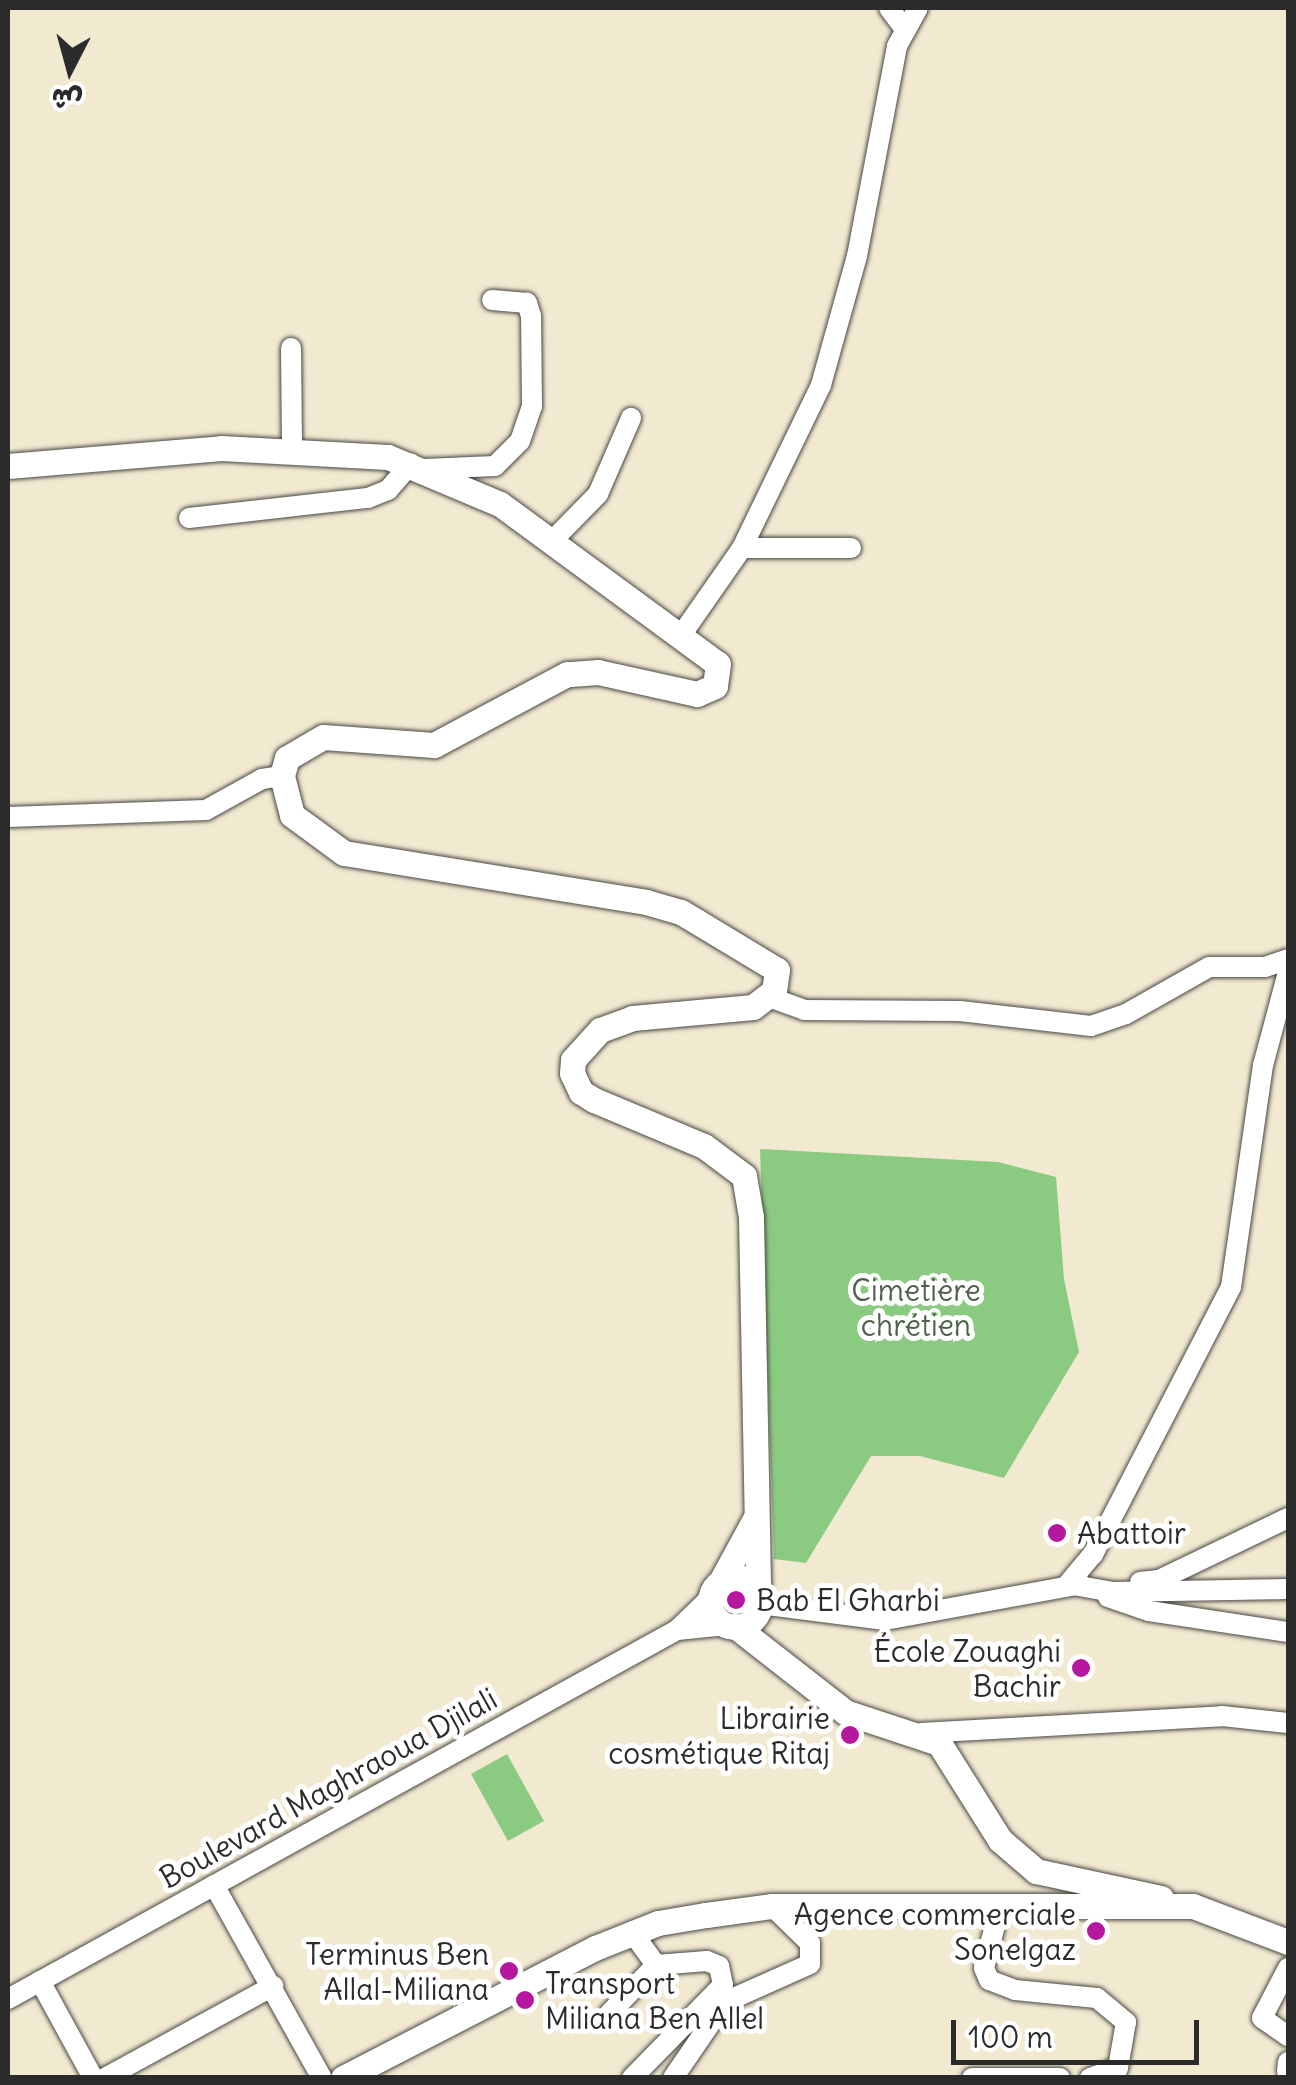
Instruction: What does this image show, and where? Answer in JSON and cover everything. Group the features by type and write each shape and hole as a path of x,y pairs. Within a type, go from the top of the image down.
{"main road":[{"path":"8,466 173,449 292,448 418,467 465,484 554,539 718,664 720,678 711,690 691,694 576,672 434,745 323,737 287,758 282,776 292,815 326,845 363,860 592,889 682,912 770,962 779,979 768,997 746,1008 633,1018 600,1030 573,1060 572,1073 580,1092 704,1146 744,1176 752,1217 759,1603"},
{"path":"756,1517 715,1590 714,1614 845,1712 920,1734 955,1761 1000,1840 1036,1871 1193,1906 1288,1942"},
{"path":"715,1590 736,1577 759,1603 802,1680"},
{"path":"731,1625 759,1603"},
{"path":"342,2078 632,1932 772,1906 1193,1906"}],"street":[{"path":"889,8 904,28"},
{"path":"682,634 742,548 802,431 837,336 904,28 918,8"},
{"path":"189,518 368,498 388,490 418,467 495,466 520,441 532,406 531,316 527,303 492,300"},
{"path":"291,348 292,448"},
{"path":"554,539 598,494 631,418"},
{"path":"742,548 852,548"},
{"path":"8,817 206,810 262,779 282,776"},
{"path":"768,997 804,1010 960,1010 1092,1026 1126,1014 1209,967 1265,967 1288,959"},
{"path":"1068,1584 1093,1554 1146,1440 1191,1374 1231,1286 1263,1065 1288,972"},
{"path":"759,1603 885,1620 1068,1584 1160,1580 1288,1518"},
{"path":"1068,1584 1149,1611 1288,1632"},
{"path":"1093,1590 1288,1589"},
{"path":"677,1630 715,1590"},
{"path":"677,1630 731,1625"},
{"name":"Boulevard Maghraoua Djilali","path":"8,1999 677,1630"},
{"path":"920,1734 1222,1716 1288,1722"},
{"path":"214,1885 322,2078"},
{"path":"673,2078 725,2002 810,1964 810,1943 772,1906"},
{"path":"1000,1906 984,1968 989,1980 1015,1990 1097,1998 1116,2008 1127,2038 1122,2073 1090,2078"},
{"path":"632,1932 656,1965"},
{"path":"610,2014 656,1965 707,1961 719,1966 722,1985 632,2078"},
{"path":"1288,1968 1262,2018 1268,2028 1288,2036"},
{"path":"40,1980 93,2078"},
{"path":"105,2078 273,1986"},
{"path":"1287,2071 1288,2062"},
{"path":"972,2078 1060,2078"}],"green space":[{"name":"Cimetière chrétien","path":"760,1149 998,1162 1056,1177 1064,1279 1079,1352 1004,1478 920,1456 871,1456 806,1563 774,1559"},
{"path":"507,1754 544,1821 508,1841 471,1774"}],"place":[{"name":"Abattoir","path":"1057,1533"},
{"name":"Bab El Gharbi","path":"736,1600"},
{"name":"École Zouaghi Bachir","path":"1081,1668"},
{"name":"Librairie cosmétique Ritaj","path":"850,1735"},
{"name":"Agence commerciale Sonelgaz","path":"1096,1931"},
{"name":"Terminus Ben Allal-Miliana","path":"509,1971"},
{"name":"Transport Miliana Ben Allel","path":"525,2000"}]}
